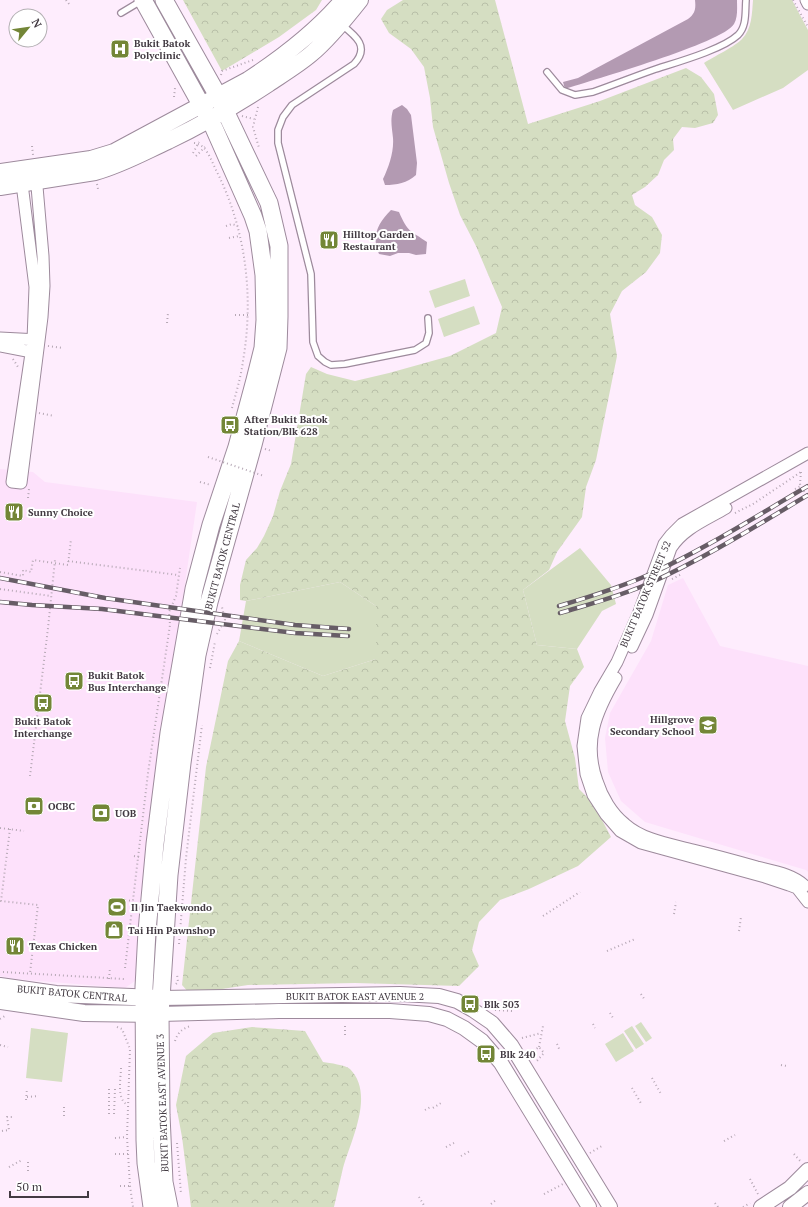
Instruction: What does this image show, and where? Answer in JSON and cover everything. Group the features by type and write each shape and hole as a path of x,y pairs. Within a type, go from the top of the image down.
{"main road":[{"name":"BUKIT BATOK CENTRAL","path":"143,0 206,112 253,216 258,231 264,275 263,348 256,380 237,447 211,525 206,597"},
{"name":"BUKIT BATOK CENTRAL","path":"152,1006 147,931 173,762 206,597 253,445 278,348 279,317 279,246 269,203 228,107 164,0"},
{"path":"0,172 28,175 107,168 125,162 206,112 228,107 301,63 313,53 335,20 343,0"},
{"path":"335,20 360,0"},
{"path":"0,187 28,175"},
{"name":"BUKIT BATOK CENTRAL","path":"0,986 152,1006"},
{"name":"BUKIT BATOK CENTRAL","path":"0,1001 84,1013 152,1006"},
{"name":"BUKIT BATOK EAST AVENUE 3","path":"152,1006 161,1115 164,1182 175,1204"},
{"name":"BUKIT BATOK EAST AVENUE 3","path":"152,1006 144,1105 146,1163 152,1207"}],"street":[{"path":"806,0 808,4"},
{"path":"17,482 38,346 44,286 43,256 28,175"},
{"path":"0,338 38,346"},
{"path":"0,346 38,346"},
{"name":"BUKIT BATOK STREET 52","path":"808,453 682,524 664,544 639,612 617,662 600,691 587,718 583,746 586,774 593,795 606,815 620,831 641,843 765,877 797,888 808,902"},
{"name":"BUKIT BATOK STREET 52","path":"808,461 687,530 677,540 671,548 640,629 624,665 606,694 595,721 591,746 594,772 600,791 612,810 625,825 644,836 768,869 802,883 808,889"},
{"name":"BUKIT BATOK EAST AVENUE 2","path":"152,1006 400,994 439,996 457,1001 492,1023 511,1045 565,1150 589,1207"},
{"name":"BUKIT BATOK EAST AVENUE 2","path":"152,1006 279,1011 390,1012 429,1014 447,1019 464,1028 482,1041 501,1063 565,1150 610,1207"},
{"path":"760,1201 790,1188 804,1166"},
{"path":"790,1207 808,1193"}],"lane":[{"path":"121,13 143,0"},
{"path":"547,72 562,90 575,95 592,92 702,54 737,35 743,27 746,0"},
{"path":"335,20 357,36 361,48 359,58 354,64 292,105 283,117 278,130 278,143 311,274 313,342 318,356 331,365 345,364 415,350 426,343 429,334 428,318"}],"path":[{"path":"66,0 69,4"},
{"path":"793,0 808,27"},
{"path":"228,107 254,119"},
{"path":"190,142 198,143 205,147 234,211 247,279 248,315 243,362 232,408"},
{"path":"194,153 198,143"},
{"path":"196,156 205,147"},
{"path":"97,184 98,189"},
{"path":"226,226 232,224 238,226"},
{"path":"229,238 240,236"},
{"path":"167,323 168,313"},
{"path":"235,315 248,315"},
{"path":"38,346 63,348"},
{"path":"38,413 54,416"},
{"path":"208,457 264,476"},
{"path":"730,516 754,504 801,472 802,486 805,493"},
{"path":"795,489 802,486"},
{"path":"0,572 23,576 23,570 31,572 33,560 68,565 71,539"},
{"path":"30,776 55,560"},
{"path":"68,561 178,575"},
{"path":"125,968 149,766 170,625 169,612 176,596 180,568"},
{"path":"0,589 51,596"},
{"path":"206,597 225,620 217,634"},
{"path":"209,674 215,641"},
{"path":"179,949 186,858 203,719"},
{"path":"0,828 24,831"},
{"path":"10,830 1,901 38,906 30,973"},
{"path":"134,855 139,856"},
{"path":"543,916 580,892"},
{"path":"125,900 133,901"},
{"path":"674,914 676,902"},
{"path":"739,931 741,917"},
{"path":"607,951 635,939"},
{"path":"109,979 110,968"},
{"path":"0,972 124,980"},
{"path":"177,972 178,982"},
{"path":"641,994 645,1000"},
{"path":"490,1010 512,1011"},
{"path":"610,1013 613,1018"},
{"path":"0,1019 5,1016"},
{"path":"345,1020 345,1035"},
{"path":"592,1024 595,1028"},
{"path":"174,1044 175,1039 182,1030 198,1025"},
{"path":"527,1054 538,1047 543,1026"},
{"path":"122,1029 130,1049 127,1137 133,1207"},
{"path":"518,1039 541,1033"},
{"path":"0,1044 8,1046"},
{"path":"557,1044 560,1051"},
{"path":"538,1047 544,1053 539,1059"},
{"path":"781,1065 787,1066"},
{"path":"121,1068 120,1094 122,1100 128,1105"},
{"path":"652,1078 661,1094"},
{"path":"632,1088 642,1105"},
{"path":"28,1089 26,1098 39,1096"},
{"path":"109,1089 109,1114"},
{"path":"114,1114 115,1089"},
{"path":"425,1110 441,1103"},
{"path":"64,1106 64,1116"},
{"path":"2,1131 9,1130 7,1117 13,1116"},
{"path":"724,1141 735,1135"},
{"path":"115,1138 127,1137"},
{"path":"175,1204 177,1140"},
{"path":"446,1147 454,1143"},
{"path":"461,1156 470,1151"},
{"path":"115,1154 128,1154"},
{"path":"794,1154 804,1166"},
{"path":"9,1167 22,1160"},
{"path":"28,1160 28,1171"},
{"path":"750,1179 760,1201"},
{"path":"120,1186 130,1186"},
{"path":"544,1194 560,1186 564,1191"},
{"path":"420,1197 425,1207"},
{"path":"490,1204 496,1200"},
{"path":"715,1203 718,1207"}],"shaded area":[{"path":"695,0 737,0 737,15 734,24 725,32 683,51 565,89 563,82 578,78 688,19 694,11"},
{"path":"402,105 411,115 417,163 416,175 402,183 385,185 383,179 393,148 391,121 392,114 393,110"},
{"path":"391,210 399,212 407,228 427,242 426,254 416,255 409,253 398,253 390,256 379,254 376,241 377,230 379,225"},
{"path":"0,469 33,472 45,482 197,502 157,774 139,978 125,988 15,979 0,976"},
{"name":"Hillgrove Secondary School","path":"683,578 720,646 808,666 808,872 806,870 645,822 621,801 608,772 605,738 610,713 651,641 668,585"}],"green space":[{"path":"183,0 322,0 316,10 279,37 222,71"},
{"path":"403,0 495,0 528,124 600,101 686,68 701,77 714,94 718,115 713,123 695,128 682,127 673,139 674,150 664,160 658,175 645,187 632,195 635,205 652,217 662,235 660,253 646,272 622,291 610,314 617,356 596,460 586,487 582,517 557,552 549,570 523,590 537,645 577,649 584,667 570,686 565,721 575,758 579,789 593,803 611,837 578,866 529,889 500,900 479,922 472,950 479,966 459,986 355,983 248,985 190,994 182,985 206,767 228,661 239,641 323,676 376,659 376,606 340,582 246,601 240,600 240,585 246,560 257,548 264,536 273,516 280,491 291,464 306,374 311,367 327,374 355,381 450,356 496,333 502,307 476,246 460,215 449,183 433,127 430,98 424,67 411,49 389,33 381,19 387,10"},
{"path":"753,0 792,0 808,30 808,70 783,88 733,110 704,63 735,45 742,39 748,31 751,21"},
{"path":"465,279 470,296 435,308 429,291"},
{"path":"474,306 480,324 444,337 438,319"},
{"path":"580,548 611,585 616,604 602,611 577,649 537,645 523,590"},
{"path":"340,582 376,606 376,659 323,676 239,641 246,601"},
{"path":"641,1022 652,1038 646,1042 635,1026"},
{"path":"632,1026 644,1044 636,1049 624,1031"},
{"path":"252,1027 305,1031 323,1062 337,1064 350,1069 357,1079 361,1091 359,1117 343,1168 334,1207 191,1207 182,1137 176,1105 186,1056 213,1033"},
{"path":"31,1028 68,1033 62,1082 26,1078"},
{"path":"623,1033 634,1051 616,1062 605,1044"}],"railway":[{"path":"559,606 593,596 648,575 729,533 808,486"},
{"path":"560,613 605,600 650,583 691,563 808,495"},
{"path":"0,578 105,598 295,625 349,629"},
{"path":"0,602 102,609 295,633 348,636"}],"place":[{"name":"Bukit Batok Polyclinic","path":"120,49"},
{"name":"Hilltop Garden Restaurant","path":"329,240"},
{"name":"After Bukit Batok Station/Blk 628","path":"230,425"},
{"name":"Sunny Choice","path":"14,512"},
{"name":"Bukit Batok Bus Interchange","path":"74,681"},
{"name":"Bukit Batok Interchange","path":"43,703"},
{"name":"Hillgrove Secondary School","path":"708,725"},
{"name":"OCBC","path":"34,806"},
{"name":"UOB","path":"101,813"},
{"name":"Il Jin Taekwondo","path":"117,907"},
{"name":"Tai Hin Pawnshop","path":"114,930"},
{"name":"Texas Chicken","path":"15,946"},
{"name":"Blk 503","path":"470,1004"},
{"name":"Blk 240","path":"486,1054"}]}
